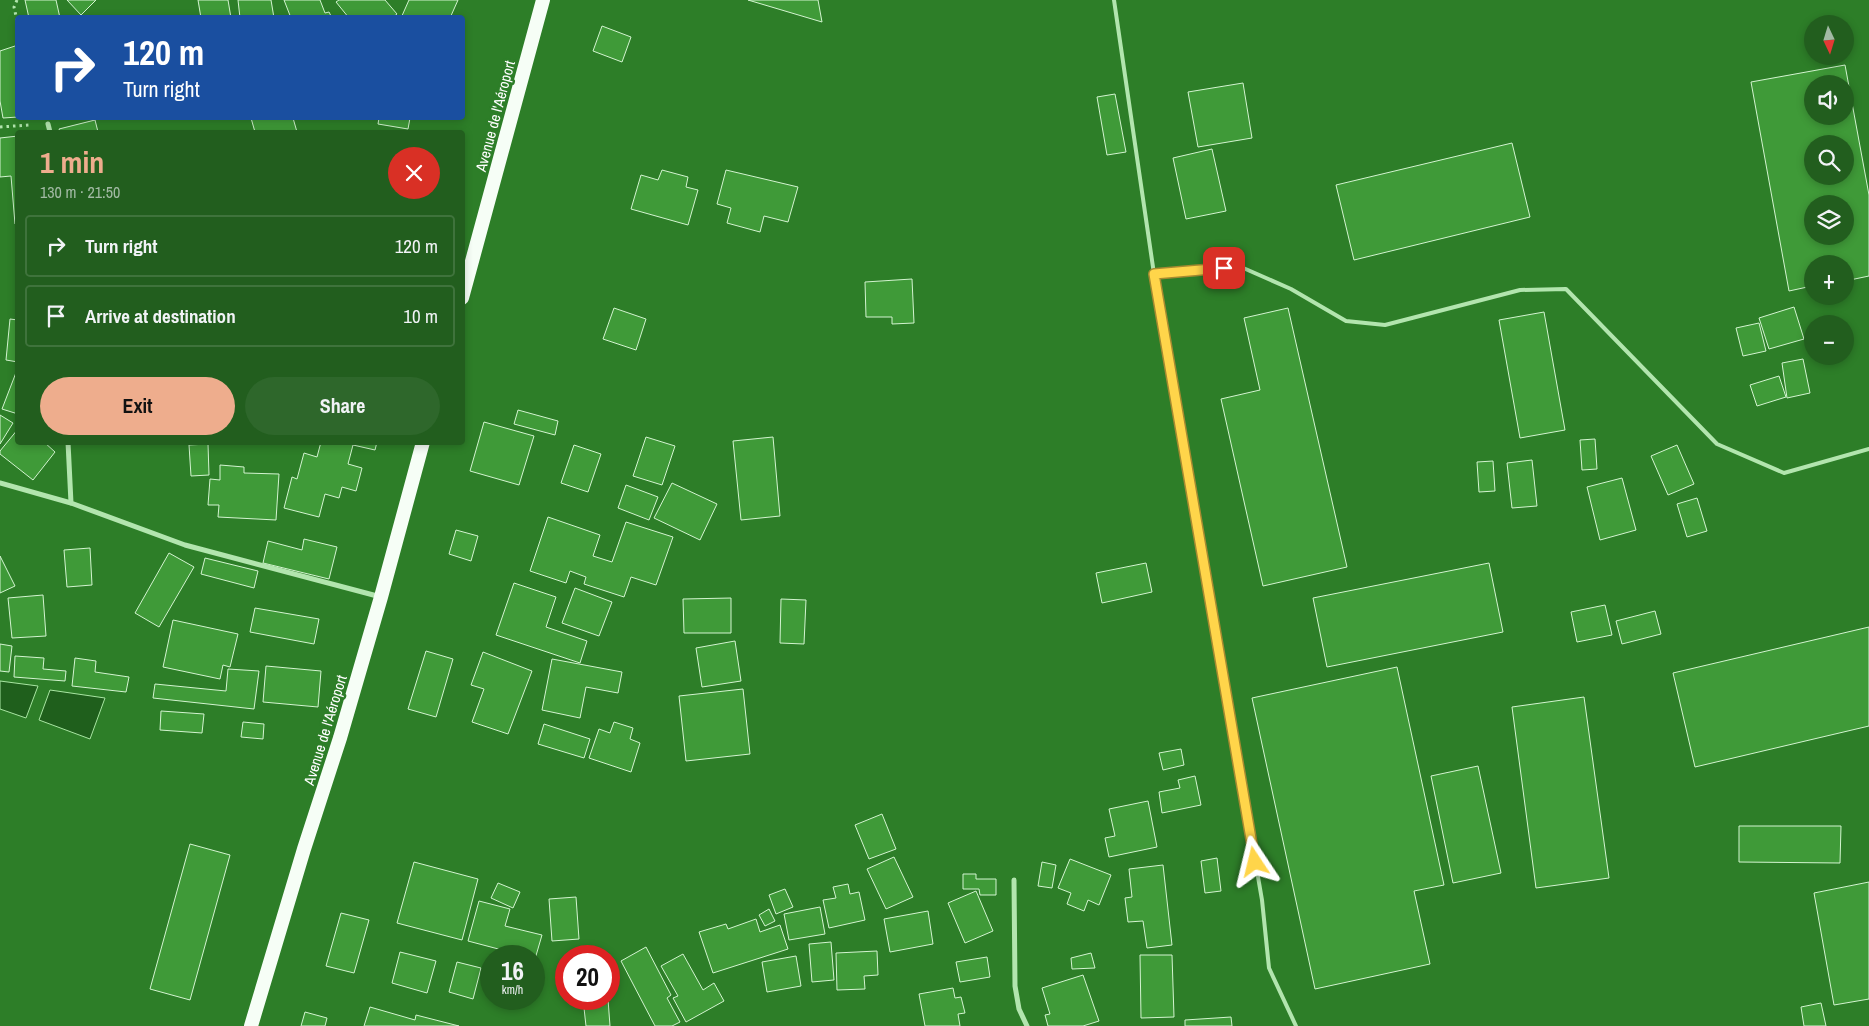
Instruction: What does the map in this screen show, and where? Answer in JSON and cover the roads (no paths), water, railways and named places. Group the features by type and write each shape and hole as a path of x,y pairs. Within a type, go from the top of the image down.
{"highway":[{"name":"Avenue de l'Aéroport","path":"465,287 543,0"},
{"name":"Avenue de l'Aéroport","path":"252,1026 301,859 340,738 422,445"}],"street":[{"path":"48,124 50,130"},
{"path":"68,445 71,503"},
{"path":"0,483 71,503 185,545 381,597"},
{"path":"1014,880 1015,986 1019,1009 1027,1026"}],"lane":[{"path":"1114,0 1154,274 1262,900 1269,968 1296,1026"},
{"path":"1154,274 1241,267 1291,289 1346,321 1385,325 1520,290 1566,289 1717,444 1784,473 1869,449"}]}
